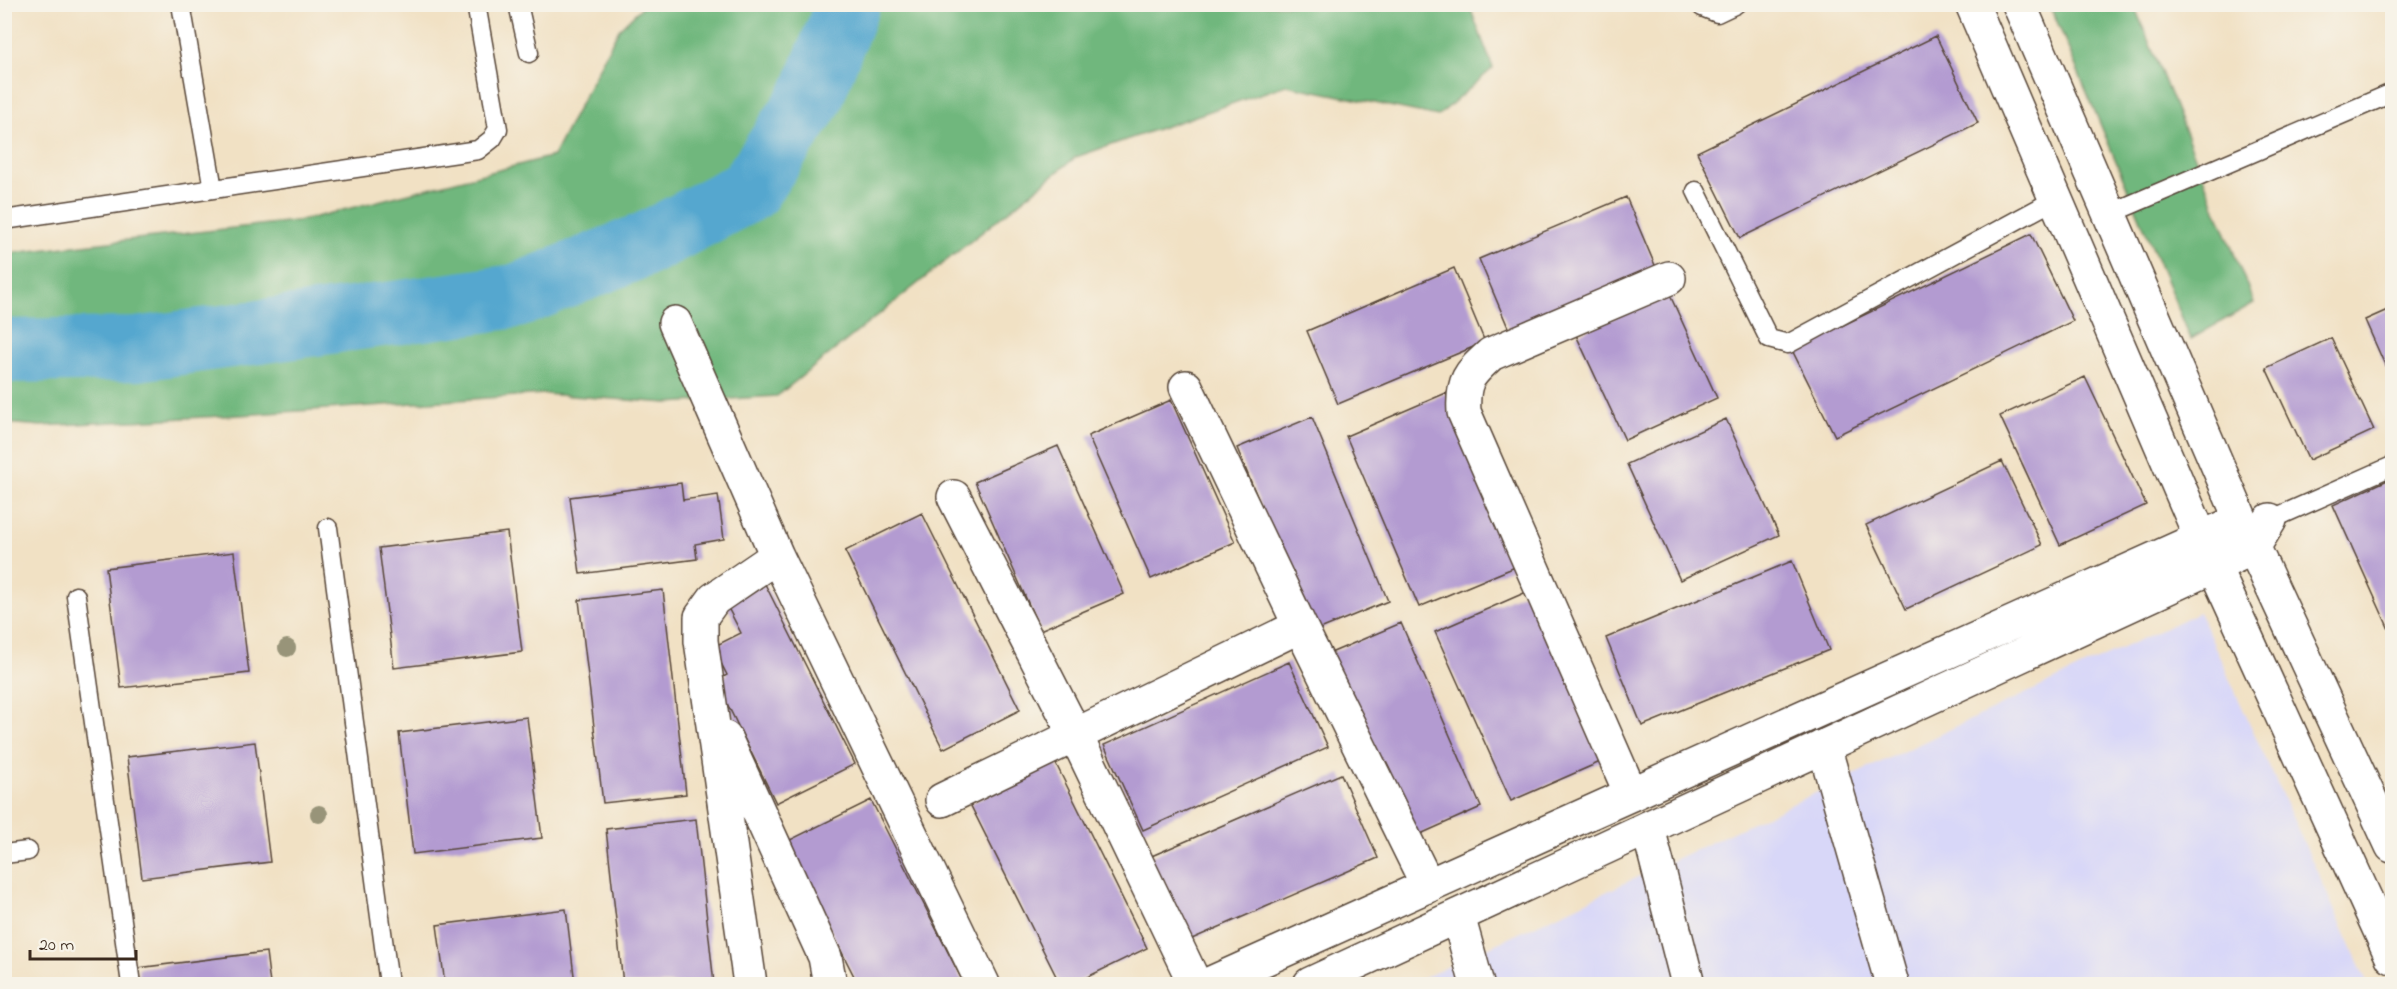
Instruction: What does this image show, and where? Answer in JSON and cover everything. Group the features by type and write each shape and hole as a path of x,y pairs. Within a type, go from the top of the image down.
{"street":[{"path":"1972,4 2208,551 2392,957"},
{"path":"2019,4 2109,214 2255,529 2392,846"},
{"path":"1631,794 1464,412 1463,398 1468,375 1491,354 1669,278"},
{"path":"675,323 777,556 983,984"},
{"path":"1186,387 1428,886"},
{"path":"954,497 1075,734 1196,984"},
{"path":"1310,984 1824,746 2255,529"},
{"path":"1209,984 1631,794 2208,551"},
{"path":"750,984 701,640 701,617 714,599 777,556"},
{"path":"942,800 1300,626"},
{"path":"710,706 825,957 830,984"},
{"path":"1824,746 1892,984"},
{"path":"1648,828 1688,984"},
{"path":"1458,916 1477,984"}],"lane":[{"path":"181,4 213,189"},
{"path":"4,220 478,150 492,139 498,129 476,4"},
{"path":"518,4 530,53"},
{"path":"1700,4 1702,8 1717,13 1736,4"},
{"path":"2109,214 2392,93"},
{"path":"1696,191 1769,339 1788,344 2056,199"},
{"path":"2255,529 2392,466"},
{"path":"328,528 389,984"},
{"path":"76,596 131,984"},
{"path":"4,854 28,851"}],"shaded area":[{"path":"2199,612 2368,984 1411,984"}],"green space":[{"path":"644,5 1469,5 1493,68 1438,116 1286,85 1076,157 777,396 668,403 544,394 41,426 5,423 4,254 304,220 553,156 619,29"},
{"path":"2050,5 2134,5 2254,303 2191,339"}],"building":[{"path":"1936,36 1978,123 1740,238 1697,152"},
{"path":"1626,197 1657,270 1510,332 1479,259"},
{"path":"2031,234 2073,321 1835,436 1792,350"},
{"path":"1454,268 1485,342 1338,404 1307,331"},
{"path":"1669,293 1717,398 1625,440 1576,335"},
{"path":"2392,308 2392,381 2365,320"},
{"path":"2331,338 2374,430 2309,460 2266,368"},
{"path":"2085,377 2146,505 2060,545 2000,416"},
{"path":"1446,393 1520,565 1419,607 1346,436"},
{"path":"1171,400 1235,542 1151,579 1088,436"},
{"path":"1312,417 1388,601 1313,632 1237,448"},
{"path":"1726,419 1779,535 1680,580 1627,464"},
{"path":"1058,446 1124,594 1040,630 975,482"},
{"path":"2002,461 2042,545 1906,609 1866,525"},
{"path":"2392,478 2392,636 2333,505"},
{"path":"681,483 683,500 718,495 724,539 695,544 697,559 580,574 570,497"},
{"path":"922,513 1020,710 943,749 845,551"},
{"path":"507,532 522,652 394,668 379,548"},
{"path":"234,552 249,673 121,688 106,568"},
{"path":"1792,561 1829,650 1642,726 1606,638"},
{"path":"764,582 855,764 776,803 716,681 727,675 713,647 741,633 725,602"},
{"path":"663,590 686,794 603,803 579,600"},
{"path":"1531,590 1607,759 1511,801 1435,632"},
{"path":"1401,623 1481,807 1407,840 1326,655"},
{"path":"1289,662 1328,747 1143,830 1104,745"},
{"path":"527,717 542,838 413,854 399,733"},
{"path":"255,742 270,862 142,878 127,757"},
{"path":"1055,762 1147,948 1073,984 1060,984 970,804"},
{"path":"1341,774 1378,858 1185,942 1147,858"},
{"path":"871,800 964,984 858,984 786,842"},
{"path":"696,819 714,984 623,984 606,829"},
{"path":"566,909 575,984 445,984 437,925"},
{"path":"266,952 270,984 140,984 138,968"}],"waterway":[{"path":"4,351 137,349 516,296 648,243 749,190 811,98 848,4"}]}
